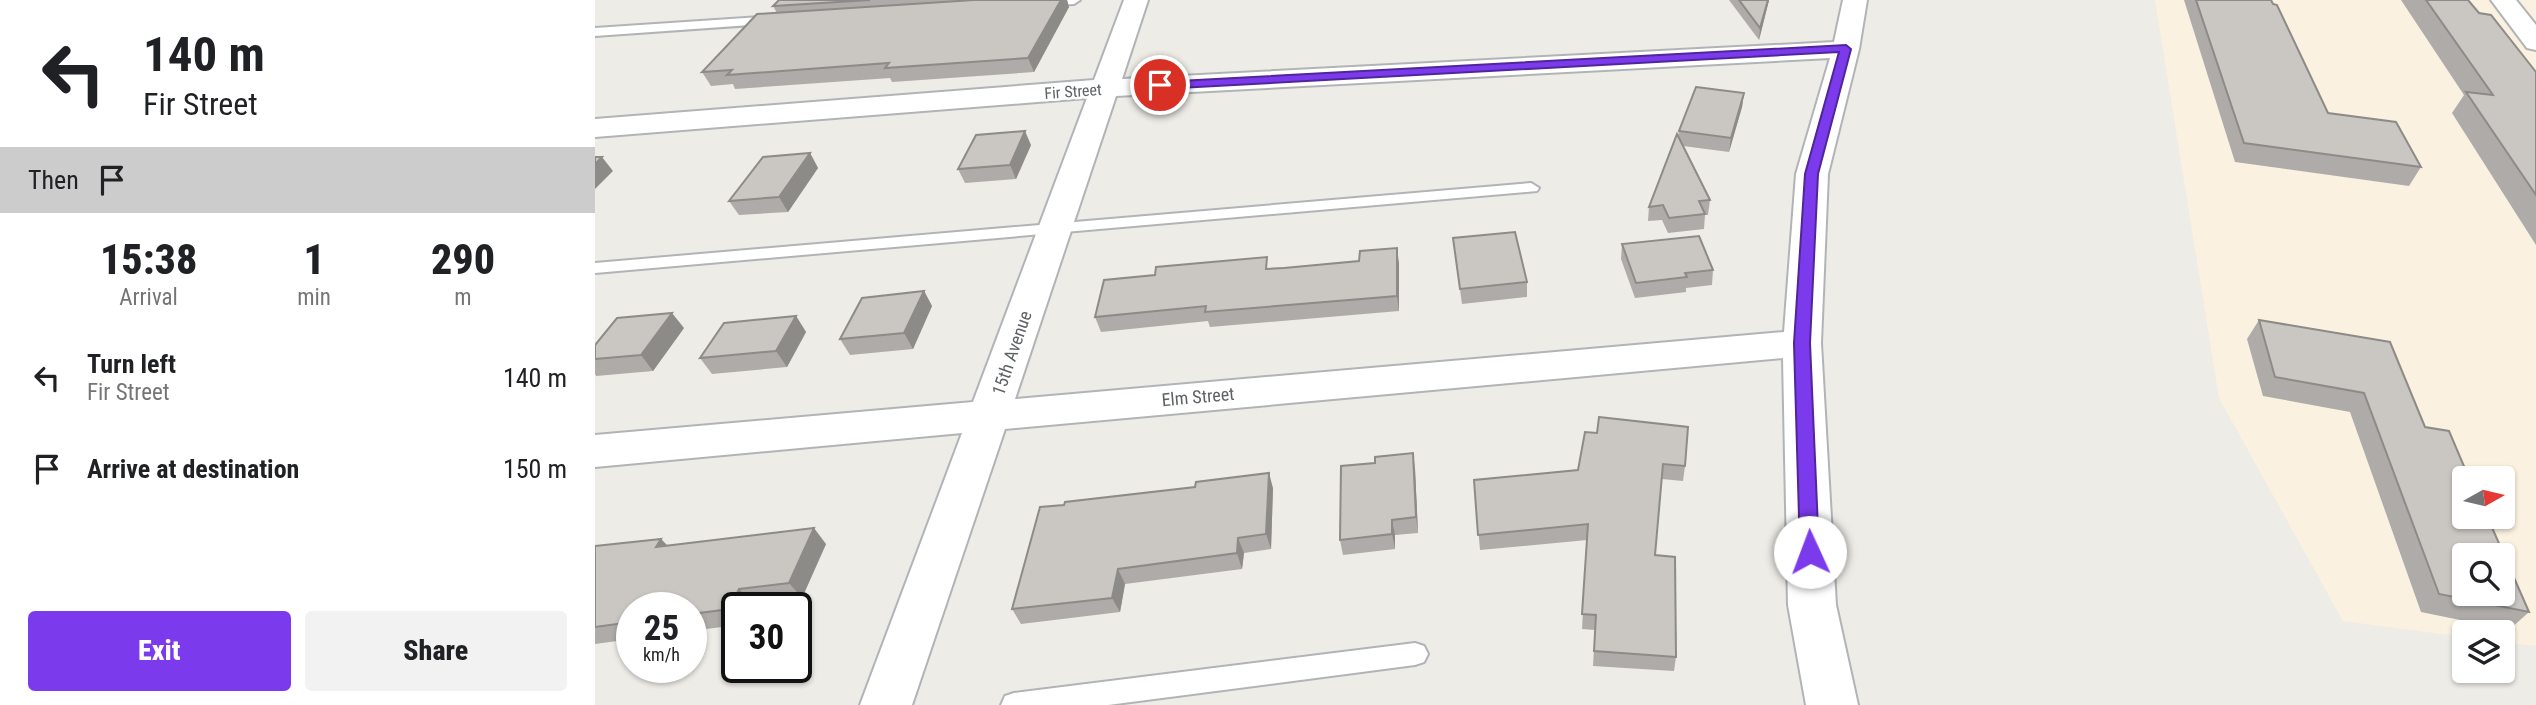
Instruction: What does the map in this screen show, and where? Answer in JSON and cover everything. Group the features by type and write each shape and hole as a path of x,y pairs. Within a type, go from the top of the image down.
{"street":[{"name":"15th Avenue","path":"886,705 1136,0"},
{"path":"1832,705 1812,605 1802,343 1811,174 1846,49 1856,0"},
{"path":"2503,0 2536,42"},
{"name":"Fir Street","path":"595,128 1105,88 1846,49"},
{"name":"Elm Street","path":"595,451 1802,343"}],"lane":[{"path":"1033,3 1074,0"},
{"path":"595,32 787,19"},
{"path":"595,268 1531,188"},
{"path":"1014,705 1415,654"}],"shaded area":[{"path":"2155,0 2536,0 2536,646 2515,643 2515,620 2452,620 2452,635 2343,621 2219,398"}],"building":[{"path":"779,0 870,0 773,6"},
{"path":"974,0 1061,0 1028,58 885,68 889,63 727,75 732,70 702,72 757,14"},
{"path":"1739,0 1768,0 1760,28"},
{"path":"2196,0 2271,0 2277,5 2328,113 2396,122 2421,167 2244,143"},
{"path":"2426,0 2468,0 2479,13 2491,15 2536,72 2536,195 2466,92 2493,95"},
{"path":"1696,87 1744,93 1731,138 1679,131"},
{"path":"1025,131 1010,165 958,169 976,135"},
{"path":"1677,134 1710,200 1699,201 1705,214 1669,218 1663,205 1649,207"},
{"path":"810,153 779,197 729,201 763,157"},
{"path":"1515,232 1527,282 1460,289 1453,238"},
{"path":"1699,236 1713,270 1685,273 1687,277 1636,283 1622,244"},
{"path":"1397,248 1397,296 1205,312 1206,306 1095,317 1104,280 1155,275 1156,267 1267,257 1266,269 1284,268 1359,261 1360,251"},
{"path":"924,291 904,333 840,339 862,298"},
{"path":"672,313 641,355 595,359 595,345 617,318"},
{"path":"796,316 776,351 700,358 724,323"},
{"path":"2259,320 2390,342 2425,427 2449,431 2464,466 2452,466 2452,529 2493,529 2499,543 2452,543 2452,597 2439,594 2364,393 2275,377"},
{"path":"1599,417 1688,427 1685,466 1663,464 1655,555 1675,557 1676,657 1594,651 1596,615 1582,614 1588,524 1478,535 1474,480 1578,470 1585,432 1597,433"},
{"path":"1413,453 1416,517 1392,520 1392,534 1340,540 1341,466 1375,463 1375,457"},
{"path":"1269,473 1266,534 1238,538 1237,553 1118,569 1112,598 1012,609 1040,507 1195,487 1196,482"},
{"path":"814,528 789,583 739,589 738,592 721,592 721,610 707,612 707,592 616,592 616,624 595,627 595,546 661,539 656,547"},
{"path":"2515,580 2529,612 2499,606 2515,606"}],"route":[{"path":"1160,85 1846,49 1811,174 1802,343 1810,552"}]}
